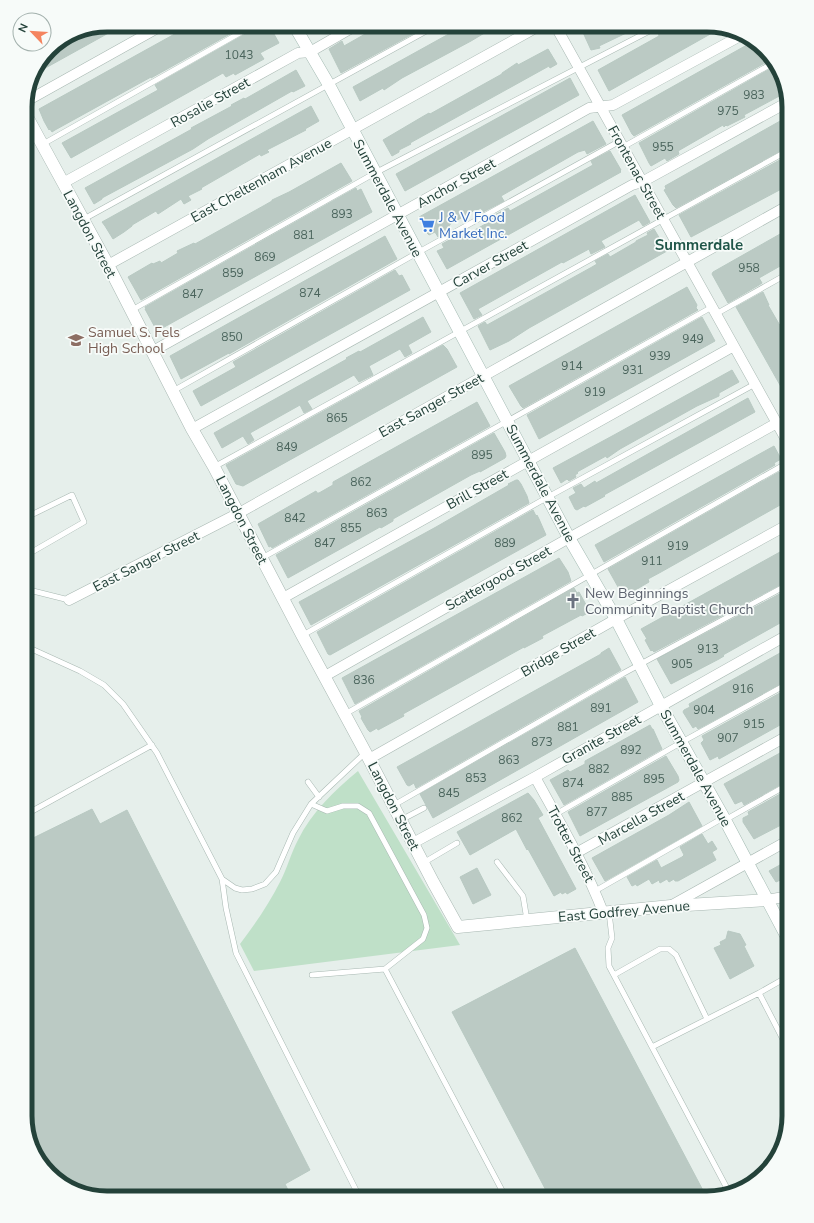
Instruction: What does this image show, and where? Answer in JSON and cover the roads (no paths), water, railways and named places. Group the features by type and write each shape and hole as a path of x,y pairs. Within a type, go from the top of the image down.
{"street":[{"path":"32,98 150,32"},
{"name":"Summerdale Avenue","path":"298,32 329,85 397,216 460,331 569,538 616,619 661,706 725,819 782,928"},
{"name":"Rosalie Street","path":"63,183 298,53 310,52 345,32"},
{"name":"East Cheltenham Avenue","path":"108,265 528,32"},
{"name":"Frontenac Street","path":"559,32 782,433"},
{"name":"Anchor Street","path":"153,351 589,108 613,105 736,38"},
{"name":"Carver Street","path":"192,429 632,185 642,182 782,105"},
{"name":"Langdon Street","path":"32,126 108,265 130,311 153,351 192,429 214,466 302,635 458,927"},
{"name":"East Sanger Street","path":"69,600 239,513 782,209"},
{"name":"Brill Street","path":"283,598 734,346"},
{"name":"Scattergood Street","path":"325,676 776,423"},
{"name":"Bridge Street","path":"368,756 782,528"},
{"name":"Granite Street","path":"413,843 535,777 782,638"},
{"name":"Marcella Street","path":"576,853 782,740"},
{"name":"Trotter Street","path":"535,777 556,814 606,912"},
{"path":"671,906 782,844"},
{"name":"East Godfrey Avenue","path":"458,927 671,906 767,900 782,897"}],"lane":[{"path":"42,145 242,32"},
{"path":"82,220 424,32"},
{"path":"130,311 375,172 647,32"},
{"path":"173,391 418,253 769,65"},
{"path":"214,466 782,154"},
{"path":"262,558 507,421 782,277"},
{"path":"302,635 548,497 755,384"},
{"path":"345,714 782,466"},
{"path":"32,515 72,495 84,522 32,552"},
{"path":"393,805 640,665 782,588"},
{"path":"32,591 69,600"},
{"path":"32,649 80,671 104,685 123,704 157,753 222,879 226,908 236,953 356,1191"},
{"path":"556,814 782,687"},
{"path":"32,811 152,745"},
{"path":"222,879 235,888 242,890 252,889 265,884 276,872 293,833 311,804 368,756"},
{"path":"308,782 319,797"},
{"path":"595,891 782,788"},
{"path":"311,804 327,810 343,806 358,806 369,813 424,915 427,928 423,939 384,969 312,975"},
{"path":"401,820 424,808"},
{"path":"423,863 457,843"},
{"path":"497,862 523,896 527,921"},
{"path":"606,912 612,938 608,948 609,966 727,1188"},
{"path":"614,975 660,949 669,949 676,955 707,1019"},
{"path":"384,969 502,1191"},
{"path":"652,1047 782,980"},
{"path":"758,993 782,1038"}],"place":[{"name":"J & V Food Market Inc.","path":"427,225"},
{"name":"Samuel S. Fels High School","path":"76,340"},
{"name":"New Beginnings Community Baptist Church","path":"573,601"}],"district":[{"name":"Summerdale","path":"699,245"}]}
